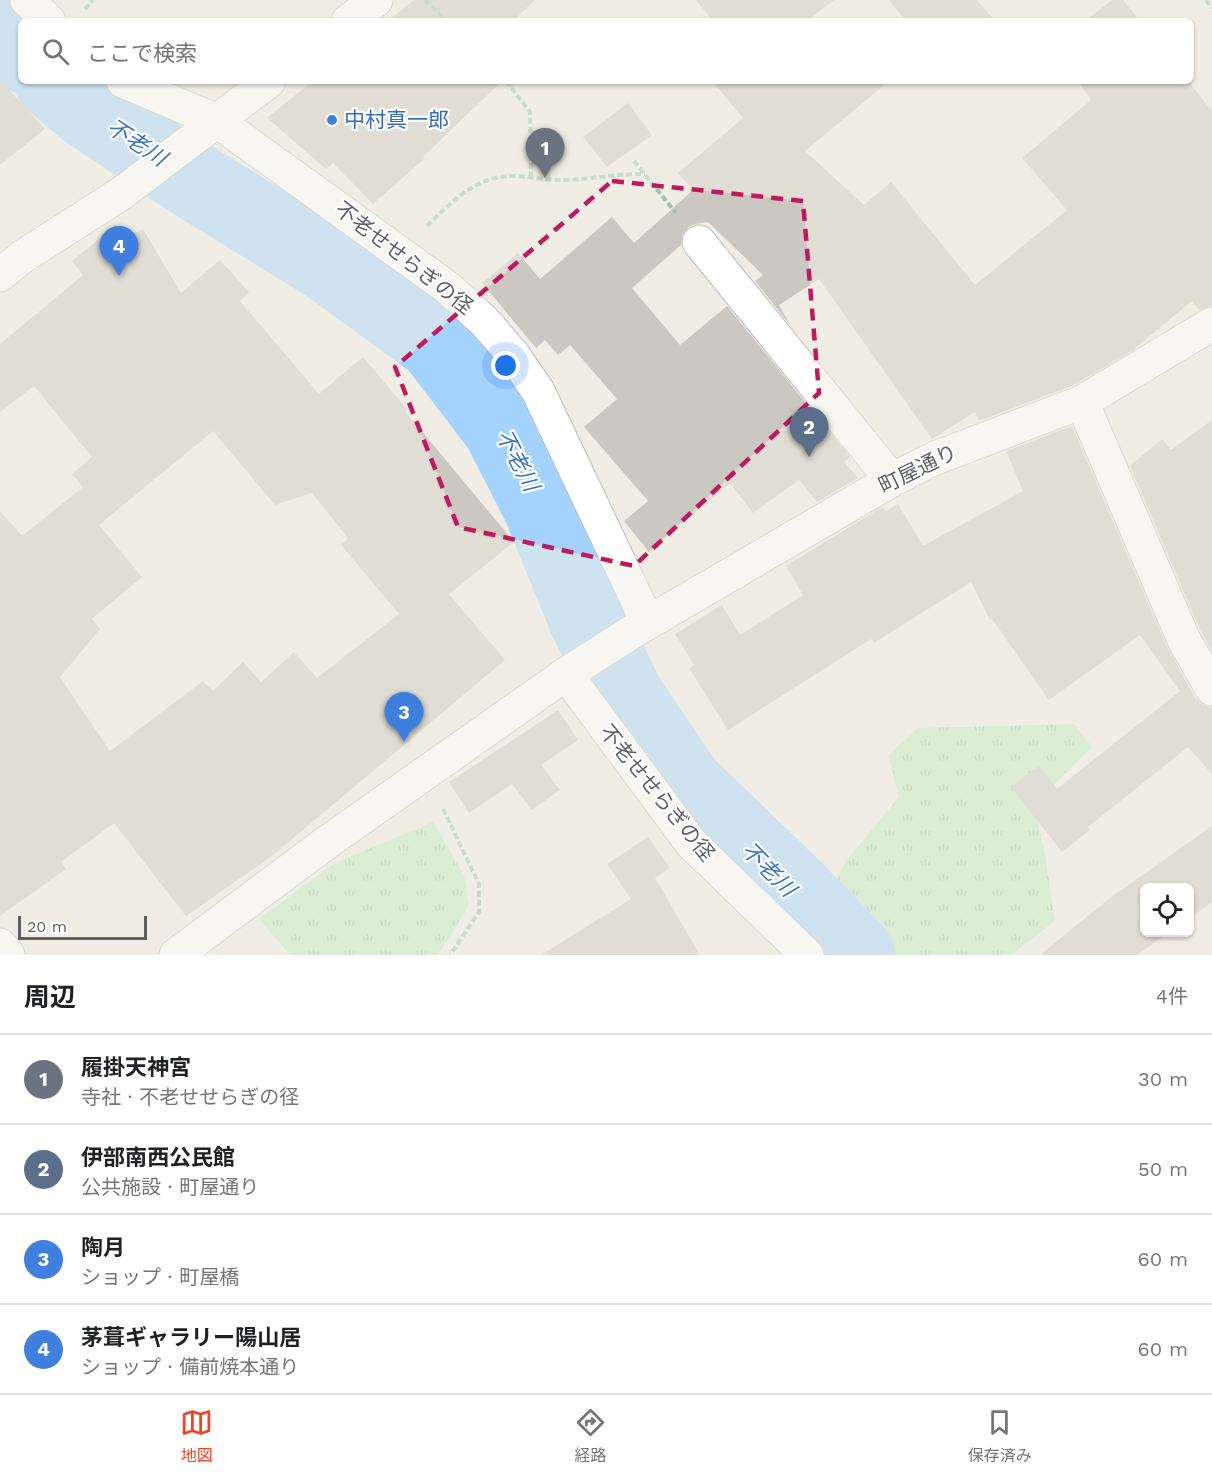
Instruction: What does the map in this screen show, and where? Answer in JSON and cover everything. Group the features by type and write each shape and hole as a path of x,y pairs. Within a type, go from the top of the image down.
{"street":[{"path":"27,0 46,18"},
{"path":"352,18 376,0"},
{"name":"不老せせらぎの径","path":"128,84 208,128 399,252 448,288 486,323 514,356 538,391 640,627"},
{"path":"0,275 22,257 122,193 266,84"},
{"path":"699,242 892,480"},
{"name":"町屋通り","path":"176,955 423,775 566,674 640,627 892,480 933,459 1082,402 1212,324"},
{"path":"1082,402 1184,640 1212,689"},
{"name":"不老せせらぎの径","path":"566,674 691,843 807,955"},
{"path":"0,945 8,955"}],"path":[{"path":"425,0 444,18"},
{"path":"1206,0 1212,8"},
{"path":"508,84 530,112 531,177"},
{"path":"634,161 699,242"},
{"path":"399,252 459,196 489,177 562,180 621,173 645,174"},
{"path":"423,775 479,884 479,912 450,955"}],"highlighted area":[{"path":"612,181 803,201 819,393 634,566 458,527 395,367"}],"green space":[{"path":"1074,724 1092,747 1034,805 1045,854 1055,921 1011,955 884,955 828,893 846,861 899,797 888,755 918,728"},
{"path":"433,822 464,875 469,906 438,955 290,955 259,919 335,863"}],"building":[{"path":"414,0 535,0 516,18 392,18"},
{"path":"696,0 834,0 810,18 711,18"},
{"path":"889,0 977,0 992,18 904,18"},
{"path":"1112,0 1123,0 1138,18 1089,18"},
{"path":"0,80 45,129 0,165"},
{"path":"309,84 499,84 423,157 425,158 373,204 333,163 326,169 267,118"},
{"path":"715,84 885,84 805,151 864,205 891,182 975,285 1067,210 1022,158 1091,100 1080,84 1190,84 1212,111 1212,305 1199,310 1192,301 1133,350 1074,385 979,421 975,412 932,439 819,279 779,305 791,326 755,281 763,275 708,222 688,227 682,235 681,245 632,288 680,345 727,306 850,457 844,462 858,478 817,502 799,480 753,513 730,483 649,552 624,521 648,501 584,427 617,399 570,345 558,355 545,340 536,348 482,283 518,253 540,279 612,217 634,243 693,190 678,173 743,118"},
{"path":"628,103 652,135 607,167 583,137"},
{"path":"115,226 125,238 143,229 181,293 220,260 249,292 240,301 319,394 363,357 514,542 449,594 505,660 272,856 186,916 114,823 61,862 66,869 0,916 0,511 22,536 83,487 72,474 92,457 34,386 0,412 0,344 83,275 72,261","holes":["213,431 275,505 312,493 348,538 341,545 399,614 317,678 294,652 261,682 243,662 213,691 203,681 110,751 60,677 100,629 92,619 142,577 99,525"]},
{"path":"1212,420 1212,651 1201,632 1130,466 1162,439 1171,450"},
{"path":"1072,426 1167,647 1196,699 1212,708 1212,774 1188,747 1088,827 1090,830 1062,852 1011,787 1039,766 1057,789 1180,691 1140,635 1049,700 992,619 990,620 971,582 874,643 871,639 728,730 689,668 694,665 675,634 722,605 740,635 803,595 786,566 882,507 886,511 898,504 923,546 1023,491 1006,451"},
{"path":"558,710 578,740 541,765 560,790 532,810 512,784 469,813 449,782"},
{"path":"1212,826 1212,902 1194,915 1194,883 1140,883 1140,937 1162,937 1137,955 1040,955 1110,898"},
{"path":"648,837 670,868 655,878 700,955 541,955 631,899 607,864"}],"waterway":[{"name":"不老川","path":"0,36 18,51"},
{"name":"不老川","path":"57,84 88,110 196,182 326,262 436,342 501,427 542,507 587,618 626,698 684,784 793,889 856,955"}],"place":[{"name":"中村真一郎","path":"332,120"},
{"name":"履掛天神宮","path":"545,178"},
{"name":"茅葺ギャラリー陽山居","path":"119,276"},
{"name":"伊部南西公民館","path":"809,457"},
{"name":"陶月","path":"404,742"}]}
